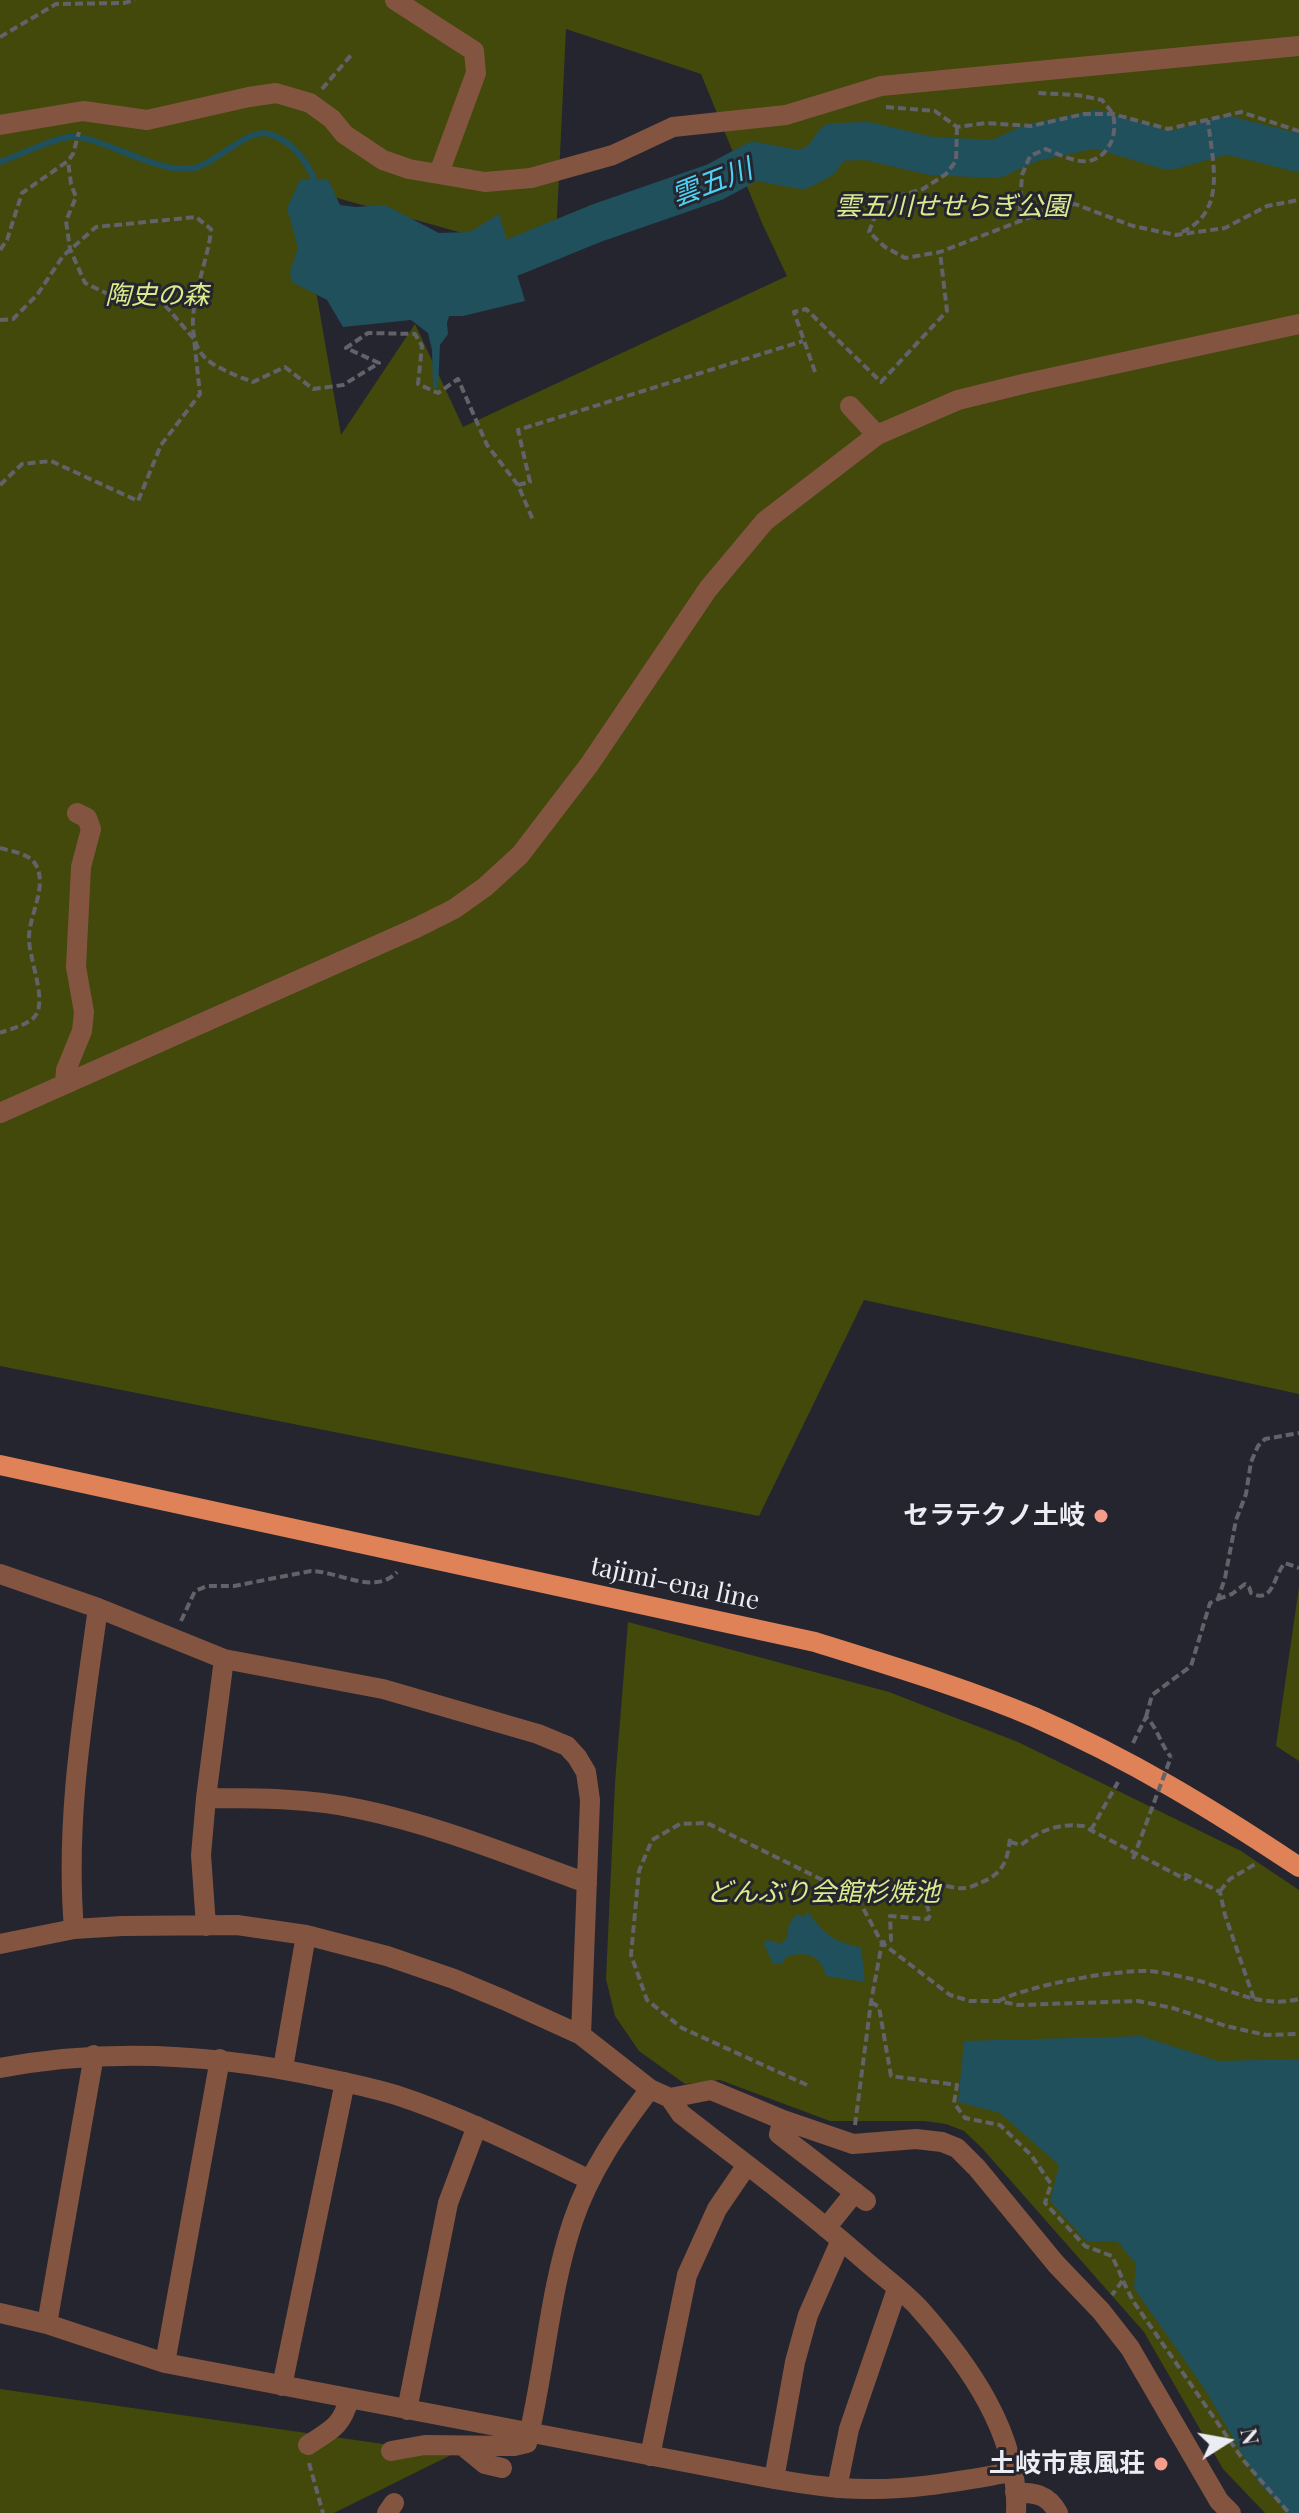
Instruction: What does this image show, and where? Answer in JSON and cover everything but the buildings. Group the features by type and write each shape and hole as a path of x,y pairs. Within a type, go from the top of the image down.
{"main road":[{"name":"tajimi-ena line","path":"0,1465 815,1642 923,1676 1031,1716 1175,1787 1299,1867"}],"street":[{"path":"395,0 474,51 476,73 439,173"},
{"path":"0,125 83,111 147,120 276,93 310,103 332,119 344,134 383,160 409,169 485,182 531,178 613,155 673,127 786,115 881,86 1299,46"},
{"path":"0,1113 416,928 454,909 485,887 520,855 581,776 708,589 765,521 877,435 958,400 1299,324"},
{"path":"850,406 877,435"},
{"path":"65,1084 66,1070 82,1031 84,1012 76,967 81,867 91,829 87,818 77,813"},
{"path":"0,1574 98,1608 224,1659 383,1689 538,1734 567,1746 586,1772 589,1785 581,2035"},
{"path":"74,1929 70,1880 74,1778 98,1608"},
{"path":"206,1926 201,1855 224,1659"},
{"path":"206,1798 262,1798 371,1811 473,1841 587,1883"},
{"path":"0,1944 74,1929 122,1926 237,1925 306,1935 387,1956 454,1979 581,2035 650,2089 670,2098 681,2114 834,2234 917,2306 954,2353 992,2411 1004,2436 1014,2492"},
{"path":"283,2068 306,1935"},
{"path":"0,2068 40,2060 94,2055 157,2054 283,2068 394,2094 477,2126 590,2180"},
{"path":"47,2324 94,2055"},
{"path":"165,2363 220,2059"},
{"path":"282,2386 345,2082"},
{"path":"391,2451 425,2445 514,2446 527,2443 573,2221 604,2152 650,2089"},
{"path":"670,2098 711,2090 783,2120 853,2144 916,2139 942,2142 957,2148 1130,2348 1219,2501 1231,2513"},
{"path":"774,2479 795,2362 808,2315 834,2234 861,2196 779,2134 783,2120"},
{"path":"407,2410 448,2203 477,2126"},
{"path":"650,2456 687,2275 717,2209 747,2165"},
{"path":"837,2488 849,2429 897,2289"},
{"path":"0,2313 47,2324 165,2363 650,2456 837,2488 920,2487 1043,2496 1052,2502 1058,2513"},
{"path":"308,2445 344,2418 349,2399"},
{"path":"463,2446 485,2464 502,2468"}],"path":[{"path":"0,37 56,4 124,3 135,0"},
{"path":"310,103 352,54"},
{"path":"1019,223 1022,175 1030,156 1046,149 1067,158 1087,161 1103,155 1112,143 1113,114 1102,100 1077,95 1034,93"},
{"path":"885,107 935,111 957,127 986,123 1031,126 1084,114 1113,114 1168,129 1241,112 1299,131"},
{"path":"1176,235 1194,226 1209,212 1214,184 1208,119"},
{"path":"957,127 956,161 951,168 923,189 895,197 875,216 869,232 885,247 905,258 940,252 1054,208 1075,204 1133,226 1176,235 1225,228 1267,206 1299,200"},
{"path":"0,250 7,240 22,193 68,161 76,145"},
{"path":"68,161 76,197 66,221 70,249 85,283 135,307 143,302 144,292 152,290 194,339 210,363 253,382 285,367 313,389 343,385 379,363 346,348 368,333 415,334 422,346 418,384 438,393 458,379 487,445 518,485 533,520"},
{"path":"0,320 13,319 37,295 70,249 96,227 196,217 211,229 211,242 193,301 200,394 161,445 138,501 51,461 22,464 0,485"},
{"path":"815,372 794,312 806,309 881,382 947,311 940,252"},
{"path":"518,485 530,482 518,430 803,341"},
{"path":"0,848 29,856 37,867 40,881 29,936 30,959 41,1001 36,1016 0,1033"},
{"path":"1218,1599 1255,1454 1265,1439 1299,1433"},
{"path":"1133,1743 1146,1717 1152,1695 1191,1666 1210,1603 1232,1594 1245,1584 1251,1593 1266,1596 1285,1563 1299,1568"},
{"path":"175,1639 195,1591 207,1586 234,1586 311,1571 324,1571 365,1582 381,1582 394,1576 401,1567"},
{"path":"1133,1859 1171,1757 1163,1748 1154,1724 1146,1717"},
{"path":"1091,1830 1118,1782"},
{"path":"807,2085 682,2028 647,2000 631,1955 639,1871 652,1840 680,1824 707,1823 857,1897 882,1943 950,1995 970,2001 1018,2005 1138,2001 1266,2035 1299,2034"},
{"path":"882,1943 891,1940 890,1916 928,1919 930,1915 922,1890 926,1887 942,1883 964,1889 1000,1873 1010,1840 1021,1845 1036,1834 1070,1824 1091,1830 1185,1879 1186,1875 1220,1892"},
{"path":"1254,1999 1220,1892 1230,1879 1254,1867 1261,1858"},
{"path":"853,2144 871,2002 882,1943"},
{"path":"998,2001 1015,1993 1115,1973 1151,1971 1279,2004 1299,1999"},
{"path":"871,2002 879,2007 891,2076 957,2085 954,2103 965,2118 1000,2125 1031,2155 1051,2184 1045,2203 1085,2246 1112,2256 1133,2301 1244,2461 1289,2513"},
{"path":"1101,2311 1123,2280"},
{"path":"308,2445 307,2457 323,2513"}],"green space":[{"path":"0,0 1299,0 1299,1394 864,1300 759,1516 0,1366","holes":["566,29 701,74 787,276 463,427 415,324 341,435 298,187 555,259"]},
{"path":"1299,1587 1299,1761 1276,1746"},
{"name":"どんぶり会館杉焼池","path":"628,1622 889,1692 1018,1742 1241,1851 1299,1890 1299,2513 1265,2513 1223,2469 1144,2332 964,2131 946,2124 924,2121 830,2121 720,2080 685,2084 639,2051 615,2016 606,1979 615,1783"},
{"path":"0,2389 453,2454 334,2513 0,2513"}],"water":[{"path":"328,179 340,205 385,205 439,233 470,232 499,214 525,301 463,316 449,316 448,334 440,345 438,387 433,388 432,350 428,333 411,320 343,327 327,300 292,282 290,272 298,248 287,208 300,180"},
{"path":"807,1911 830,1936 861,1947 865,1982 826,1976 820,1963 807,1955 787,1956 782,1964 773,1964 763,1942 770,1940 780,1944 788,1937 792,1919 797,1914 805,1917"},
{"path":"1141,2036 1218,2061 1299,2059 1299,2513 1288,2513 1259,2483 1206,2391 1134,2288 1136,2264 1117,2241 1087,2242 1050,2201 1059,2165 1000,2113 958,2102 964,2041"}],"waterway":[{"name":"雲五川","path":"467,276 597,223 715,182 754,161 802,170 821,160 834,142 867,141 931,156 996,159 1031,143 1096,129 1169,151 1227,135 1299,153"},
{"path":"0,162 52,141 80,137 157,164 187,169 198,167 260,133 277,137 298,152 315,181"}],"place":[{"name":"セラテクノ土岐","path":"1101,1516"},
{"name":"土岐市恵風荘","path":"1161,2464"}],"park label":[{"name":"雲五川せせらぎ公園","path":"952,207"},
{"name":"陶史の森","path":"157,296"}]}
